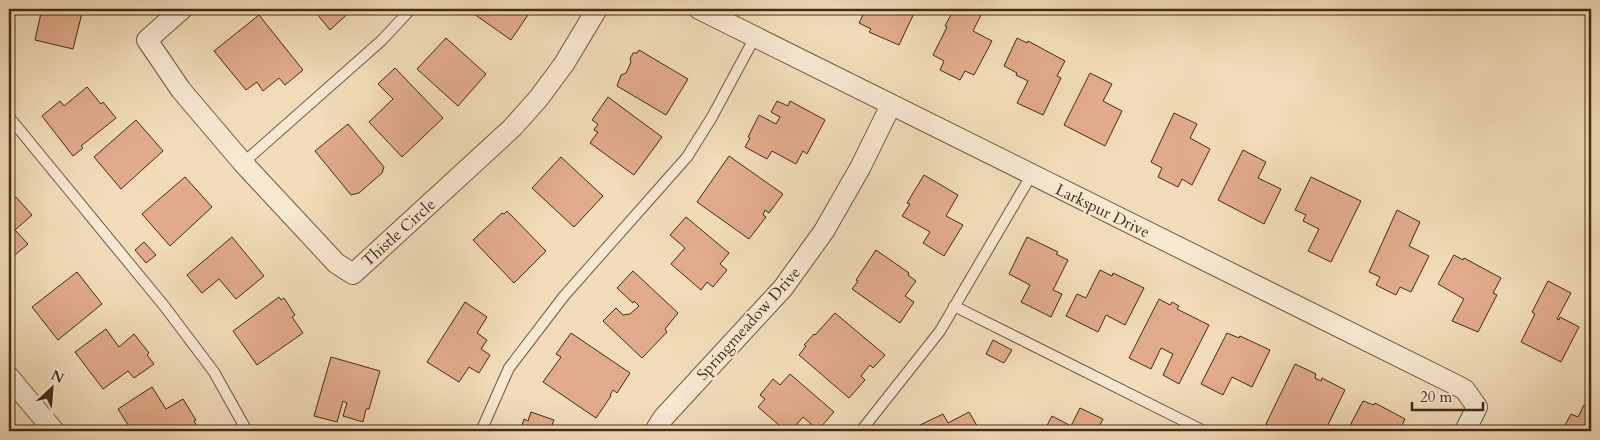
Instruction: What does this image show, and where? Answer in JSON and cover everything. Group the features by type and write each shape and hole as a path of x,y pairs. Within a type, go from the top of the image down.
{"street":[{"name":"Thistle Circle","path":"182,9 147,40 181,90 243,163 336,263 353,274 512,128 538,99 564,64 597,9"},
{"name":"Larkspur Drive","path":"699,9 1458,386 1465,390 1477,407 1465,431"},
{"name":"Springmeadow Drive","path":"655,431 663,418 783,288 824,230 860,168 891,105"},
{"path":"9,377 54,431"}],"lane":[{"path":"243,163 382,40 410,9"},
{"path":"481,431 509,368 564,296 687,157 712,117 755,37"},
{"path":"9,117 166,307 214,372 247,431"},
{"path":"861,431 940,331 1032,174"},
{"path":"954,306 1204,431"}],"building":[{"path":"25,9 83,9 73,49 35,40 41,13"},
{"path":"313,9 353,9 330,30"},
{"path":"467,9 532,9 511,40"},
{"path":"866,9 916,9 899,45 869,32 871,29 859,23"},
{"path":"954,9 969,9 981,15 973,31 992,41 974,75 965,71 960,80 940,70 944,61 933,55"},
{"path":"259,15 303,70 285,85 279,78 263,91 257,82 246,90 214,51"},
{"path":"446,38 486,74 458,106 417,69"},
{"path":"1017,38 1027,43 1028,41 1065,61 1057,76 1061,78 1043,115 1017,103 1028,81 1004,66"},
{"path":"639,50 688,79 666,115 617,86 621,75 626,73 633,53 637,53"},
{"path":"395,68 443,118 402,157 369,122 393,99 378,84"},
{"path":"1090,73 1112,84 1103,101 1122,111 1105,146 1064,125"},
{"path":"87,87 116,118 81,146 83,148 73,156 42,116 60,101 64,106"},
{"path":"608,97 662,137 634,175 590,143 598,132 594,130 598,124 592,120"},
{"path":"777,101 788,106 790,101 825,120 807,154 803,151 796,164 772,151 767,159 745,147 759,115 776,124 780,117 771,112"},
{"path":"1174,113 1197,124 1190,138 1210,149 1192,185 1182,179 1178,187 1158,177 1162,168 1151,162"},
{"path":"136,120 163,151 121,189 94,157"},
{"path":"348,124 384,167 382,173 359,193 351,195 315,151"},
{"path":"1243,150 1266,162 1258,178 1281,189 1264,224 1218,200"},
{"path":"729,156 783,194 769,213 765,210 763,215 766,217 749,239 697,202"},
{"path":"561,157 603,196 574,227 532,188"},
{"path":"924,175 958,195 946,216 963,225 944,256 923,243 930,232 902,216 910,204 907,203"},
{"path":"185,177 212,207 170,246 142,214"},
{"path":"1311,177 1361,201 1331,262 1308,251 1319,229 1303,221 1306,215 1295,210"},
{"path":"16,197 32,215 15,230 28,244 9,260 9,203"},
{"path":"1397,210 1420,222 1409,246 1429,256 1411,292 1400,287 1396,295 1376,285 1380,277 1369,272"},
{"path":"507,211 546,251 514,283 473,240 502,213 504,214"},
{"path":"686,217 729,253 720,264 727,270 713,287 707,282 701,290 671,264 685,248 670,235"},
{"path":"232,237 264,276 236,299 219,279 202,293 187,275"},
{"path":"1027,237 1058,252 1056,254 1068,260 1053,290 1062,294 1051,317 1021,302 1030,285 1009,274"},
{"path":"144,242 156,255 146,263 135,250"},
{"path":"876,250 909,273 908,275 916,281 905,296 914,302 900,323 852,289"},
{"path":"1454,255 1463,260 1464,258 1501,278 1493,293 1497,295 1478,332 1452,321 1464,299 1438,284"},
{"path":"1100,270 1112,276 1113,273 1144,288 1125,325 1106,315 1098,332 1066,316 1077,294 1086,298"},
{"path":"633,271 678,313 665,329 667,332 642,358 603,321 616,308 623,315 630,314 639,306 617,288"},
{"path":"77,272 102,304 58,340 32,307"},
{"path":"1548,281 1571,293 1557,319 1559,320 1560,317 1579,327 1561,362 1521,342 1535,314 1532,312"},
{"path":"279,297 281,300 284,298 295,315 292,317 303,333 257,365 233,331"},
{"path":"1159,299 1170,305 1172,302 1179,306 1177,309 1209,325 1179,384 1163,375 1173,354 1161,348 1151,369 1129,358"},
{"path":"465,302 487,317 477,333 487,340 481,349 490,355 479,373 469,367 459,382 427,362"},
{"path":"835,313 885,355 873,368 870,365 861,376 865,380 849,398 799,355 806,346 804,345"},
{"path":"106,329 119,347 134,334 149,353 147,355 154,364 134,378 128,371 103,389 75,352"},
{"path":"571,333 630,373 617,393 613,390 596,418 543,382 561,357 556,354"},
{"path":"1227,333 1239,338 1240,336 1270,350 1252,387 1232,377 1223,395 1201,384"},
{"path":"993,340 1012,350 1004,363 986,354"},
{"path":"331,357 380,371 369,409 366,409 363,422 343,416 347,403 343,401 337,422 314,416"},
{"path":"1295,364 1316,374 1315,378 1321,381 1322,378 1345,390 1325,431 1281,431 1266,424"},
{"path":"790,374 834,412 818,430 803,417 791,431 786,431 758,407 765,399 760,395 773,379 780,385"},
{"path":"152,387 166,409 183,399 196,420 194,421 200,431 132,431 118,409"},
{"path":"1363,401 1374,405 1375,403 1405,419 1399,431 1347,431"},
{"path":"1584,405 1591,409 1591,431 1562,431 1571,414 1578,417"},
{"path":"1080,408 1103,419 1097,431 1044,431 1052,416 1071,426"},
{"path":"531,412 554,420 551,428 559,431 520,431 524,419 528,421"},
{"path":"969,412 980,431 914,431 921,428 920,425 943,414 948,423"}]}
